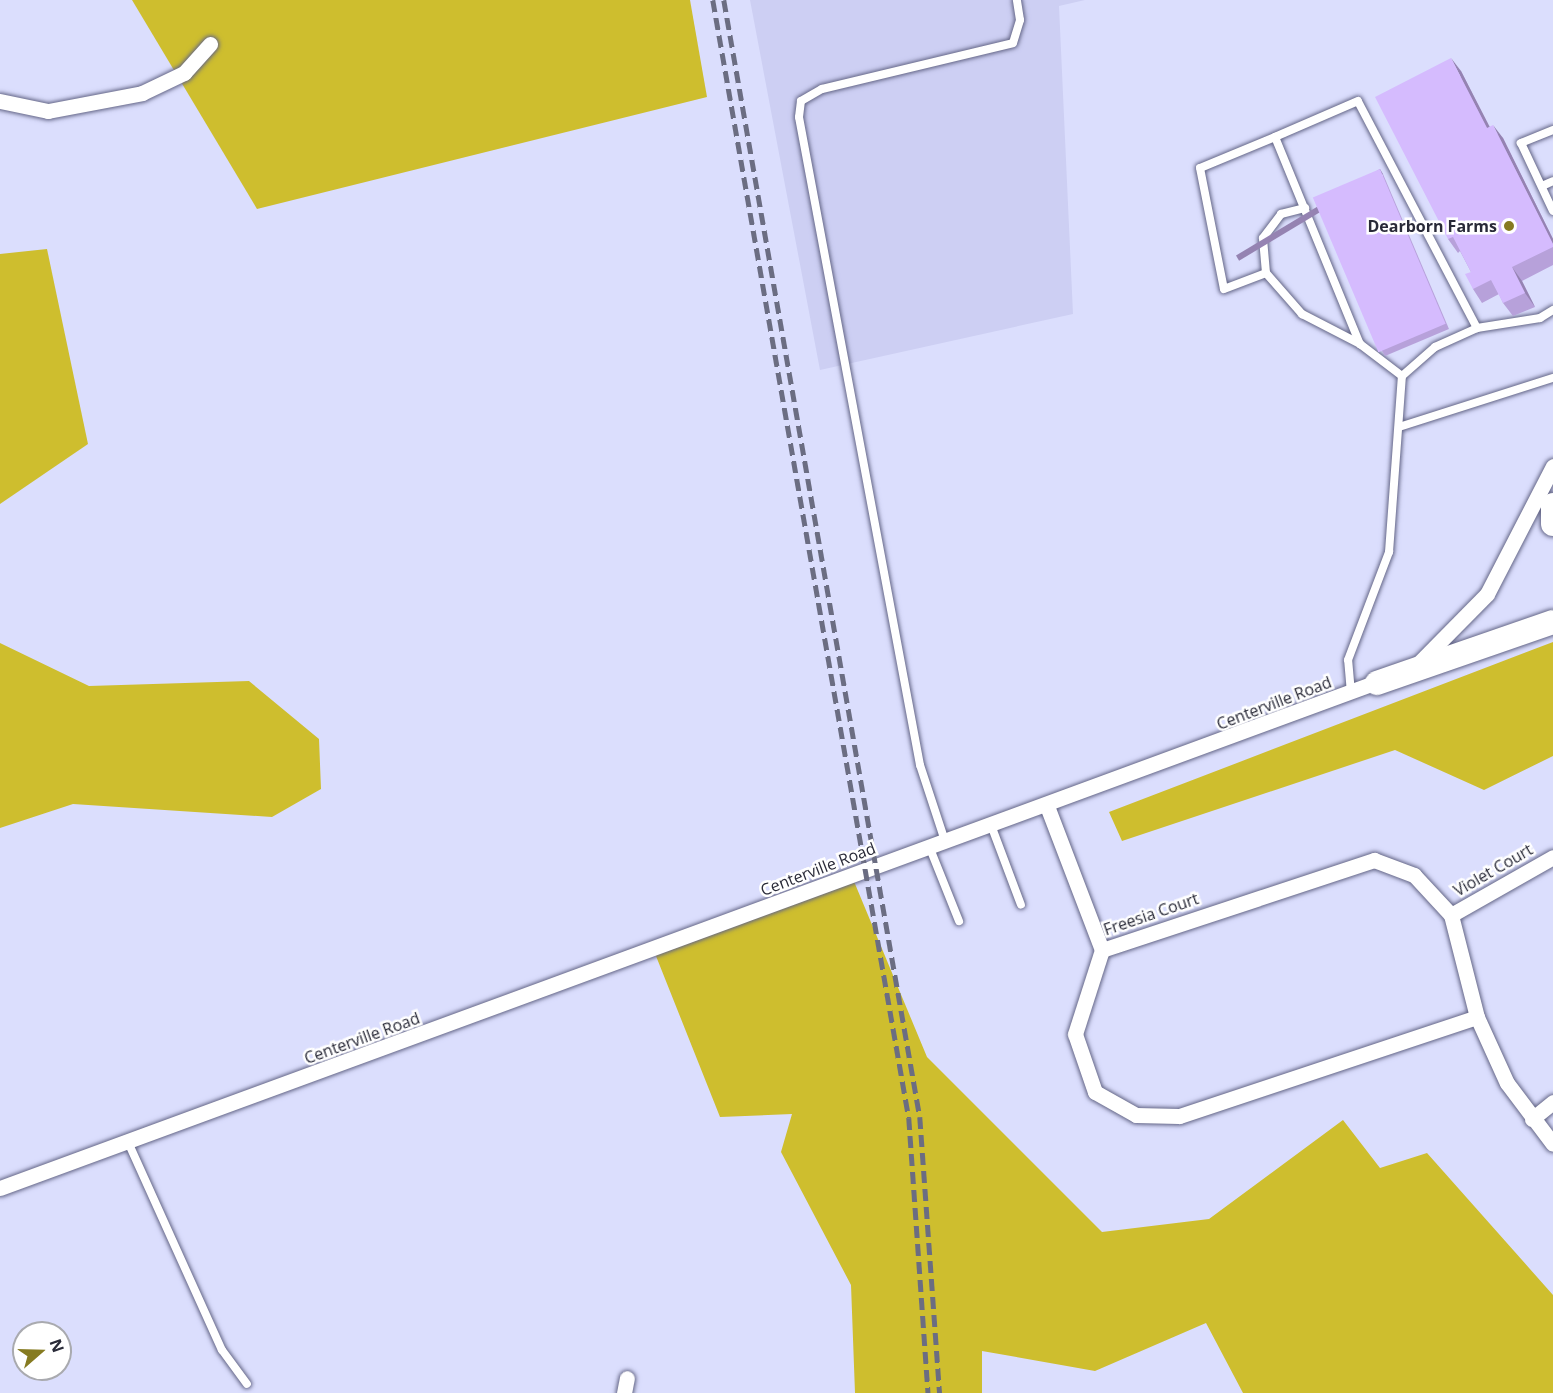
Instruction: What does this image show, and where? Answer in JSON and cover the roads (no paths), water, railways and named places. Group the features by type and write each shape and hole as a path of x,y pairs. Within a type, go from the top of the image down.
{"highway":[{"path":"1553,505 1553,524"},
{"path":"1377,683 1553,621"}],"street":[{"path":"0,101 48,111 142,93 184,73 210,44"},
{"name":"Centerville Road","path":"0,1188 929,846 1047,806 1351,693 1418,664 1487,594 1553,466"},
{"path":"1047,806 1102,950"},
{"name":"Violet Court","path":"1451,915 1553,857"},
{"name":"Freesia Court","path":"1477,1017 1179,1116 1136,1115 1095,1092 1075,1034 1102,950 1374,860 1413,875 1451,915 1477,1017 1507,1083 1553,1144"},
{"path":"1532,1119 1553,1102"}],"lane":[{"path":"945,841 920,765 799,117 801,101 822,89 1013,44 1020,20 1017,0"},
{"path":"1266,273 1224,289 1200,168 1358,101 1477,328"},
{"path":"1553,130 1521,143 1553,210"},
{"path":"1275,137 1360,344"},
{"path":"1542,186 1553,181"},
{"path":"1305,208 1281,214 1263,237 1266,273 1302,314 1360,344 1402,376"},
{"path":"1351,693 1348,660 1389,552 1402,376 1435,347 1477,328 1540,318 1553,310"},
{"path":"1399,427 1553,378"},
{"path":"992,825 1021,905"},
{"path":"929,846 959,921"},
{"path":"128,1142 222,1350 248,1384"}],"railway":[{"path":"713,0 909,1118 928,1393"},
{"path":"724,0 920,1117 940,1393"}],"place":[{"name":"Dearborn Farms","path":"1509,226"}]}
